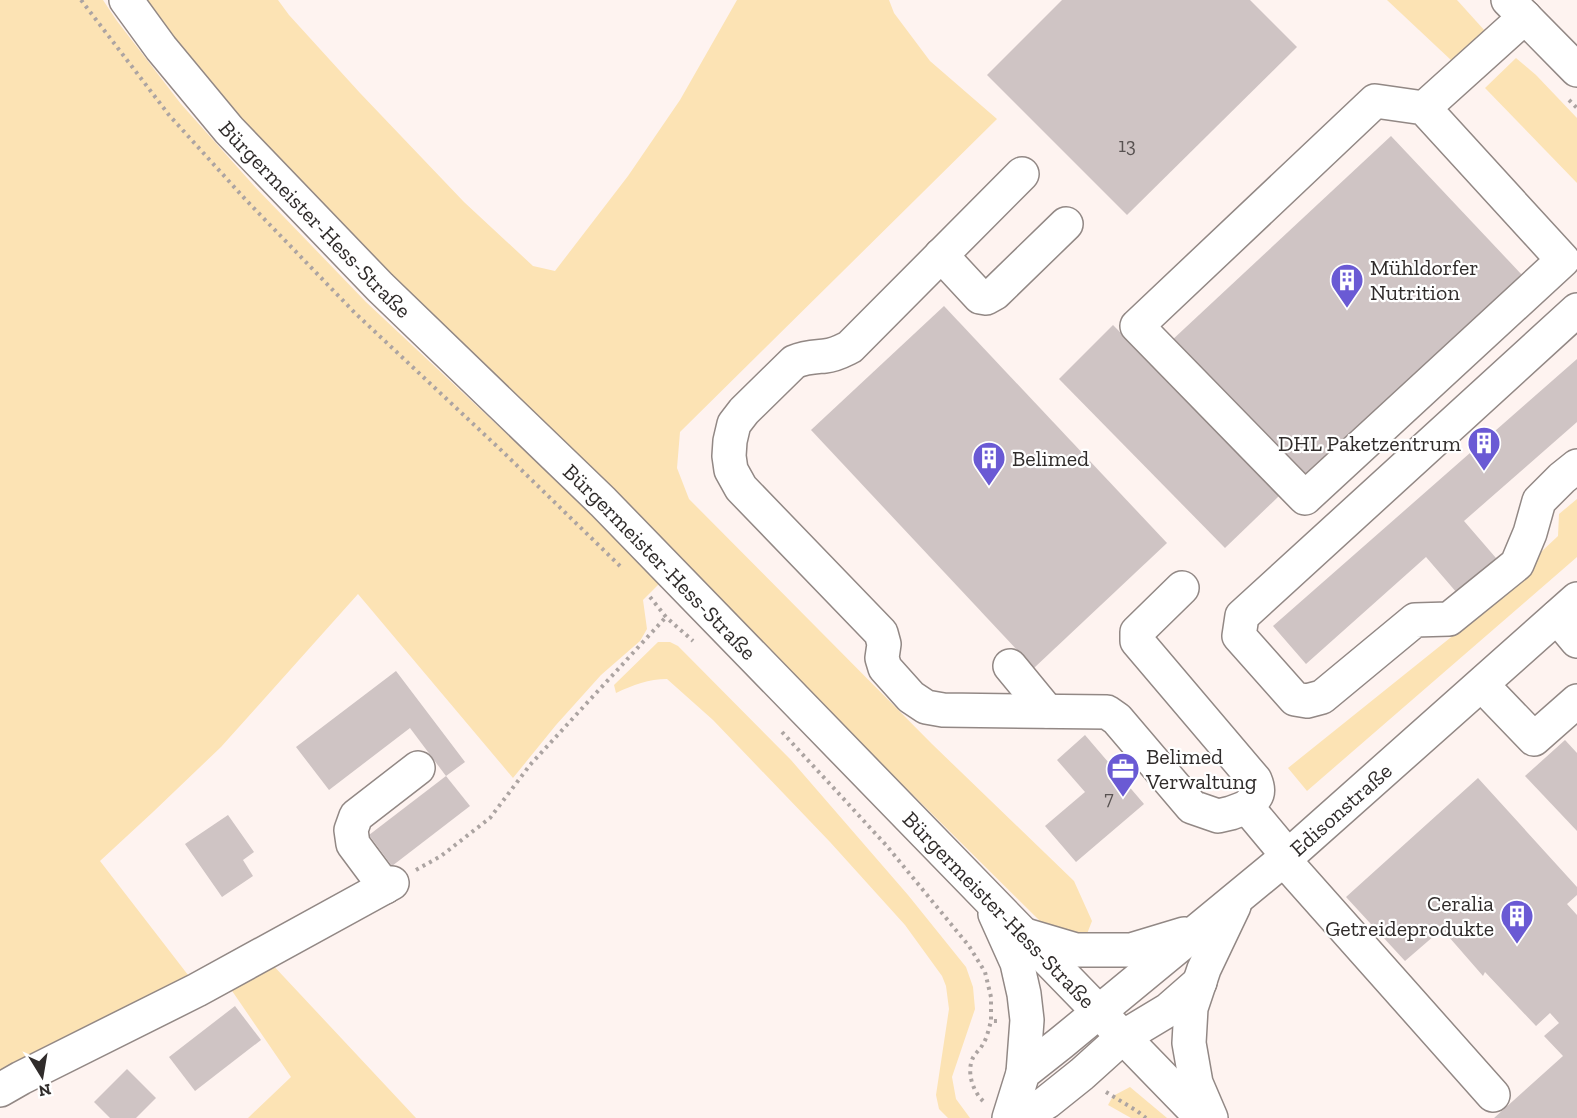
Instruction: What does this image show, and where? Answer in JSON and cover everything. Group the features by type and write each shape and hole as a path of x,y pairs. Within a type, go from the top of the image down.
{"street":[{"name":"Bürgermeister-Hess-Straße","path":"126,0 196,92 288,192 380,287 603,502 1202,1118"},
{"path":"1424,108 1516,9 1577,70"},
{"path":"1375,101 1424,108 1563,260 1305,498 1137,326 1375,101"},
{"path":"1022,174 850,347 827,356 804,358 794,362 744,411 734,424 730,441 731,470 741,488 881,633 885,669 911,697 926,708 1107,712 1117,719 1192,807 1218,816 1247,807 1256,797 1258,788 1255,780 1137,641 1137,632 1182,588"},
{"path":"941,255 980,297 986,298 995,293 1066,224"},
{"path":"1577,310 1242,616 1239,636 1296,699 1307,701 1322,697 1415,620 1449,619 1517,564 1530,533 1539,501 1577,466"},
{"name":"Edisonstraße","path":"1023,1073 1286,858 1482,685 1570,619"},
{"path":"1010,666 1047,711"},
{"path":"1482,685 1534,739 1577,701"},
{"path":"0,1090 196,990 388,885 354,844 351,830 356,816 418,768"},
{"path":"1247,807 1286,858 1493,1095"},
{"path":"1211,1118 1196,1083 1189,1043 1191,1008 1204,969 1239,896"},
{"path":"990,901 1017,963 1027,1020 1023,1073 997,1110"},
{"path":"1022,934 1076,950 1131,950 1200,929"},
{"path":"1021,1118 1047,1102 1123,1037 1168,1010 1200,982"}],"path":[{"path":"81,0 169,114 245,199 355,313 626,571"},
{"path":"649,595 666,617 696,643"},
{"path":"388,885 441,856 490,819 530,765 666,617"},
{"path":"775,724 886,845 969,946 985,972 991,997 991,1021 984,1043 972,1060 970,1071 977,1095 997,1110"},
{"path":"991,1021 1027,1020"},
{"path":"1082,1074 1095,1086 1146,1118"}],"shaded area":[{"path":"0,0 103,0 181,104 257,189 366,302 591,513 660,583 643,600 647,629 640,641 601,675 513,778 358,594 221,747 100,861 195,984 0,1083"},
{"path":"143,0 278,0 360,93 464,202 533,266 555,271 628,176 680,100 737,0 889,0 894,13 930,61 997,119 680,432 677,468 689,499 932,744 1074,881 1092,921 1085,939 1060,934 1040,921 433,319 223,101"},
{"path":"1387,0 1457,0 1485,31 1452,61"},
{"path":"1516,58 1536,75 1577,118 1577,183 1485,88"},
{"path":"1577,499 1577,557 1307,791 1288,768 1450,638 1558,536 1559,514"},
{"path":"658,642 670,642 678,646 791,760 908,895 966,967 973,987 975,1009 952,1077 956,1099 970,1118 948,1118 939,1109 936,1095 949,1009 946,986 942,976 905,925 830,842 713,720 667,679 641,683 616,693 614,685"},
{"path":"270,962 416,1118 248,1118 291,1077 228,985"},
{"path":"1130,1087 1167,1118 1131,1118 1108,1105 1113,1096"}],"building":[{"path":"1062,0 1250,0 1297,47 1127,215 987,75"},
{"name":"Mühldorfer Nutrition","path":"1391,136 1523,276 1302,482 1170,342"},
{"name":"Belimed","path":"944,306 1167,543 1034,668 811,430"},
{"path":"1113,325 1280,495 1225,548 1059,379"},
{"name":"DHL Paketzentrum","path":"1577,359 1577,422 1464,521 1496,558 1457,593 1426,557 1306,664 1273,626"},
{"path":"396,671 465,762 446,776 410,728 329,790 296,747"},
{"path":"1085,735 1144,804 1076,862 1045,826 1085,792 1057,760"},
{"path":"1565,740 1577,753 1577,831 1525,776"},
{"path":"446,776 470,806 392,866 369,835"},
{"name":"Ceralia Getreideprodukte","path":"1478,778 1577,887 1577,895 1567,904 1577,915 1577,1118 1494,1118 1563,1056 1544,1036 1559,1023 1550,1013 1536,1026 1485,972 1483,976 1442,929 1405,961 1346,897"},
{"path":"228,815 254,852 243,860 253,876 222,897 185,844"},
{"path":"235,1006 261,1040 195,1091 169,1057"},
{"path":"127,1069 156,1098 136,1118 110,1118 94,1102"}],"place":[{"name":"Mühldorfer Nutrition","path":"1347,309"},
{"name":"DHL Paketzentrum","path":"1484,472"},
{"name":"Belimed","path":"989,487"},
{"name":"Belimed Verwaltung","path":"1123,798"},
{"name":"Ceralia Getreideprodukte","path":"1517,945"}]}
